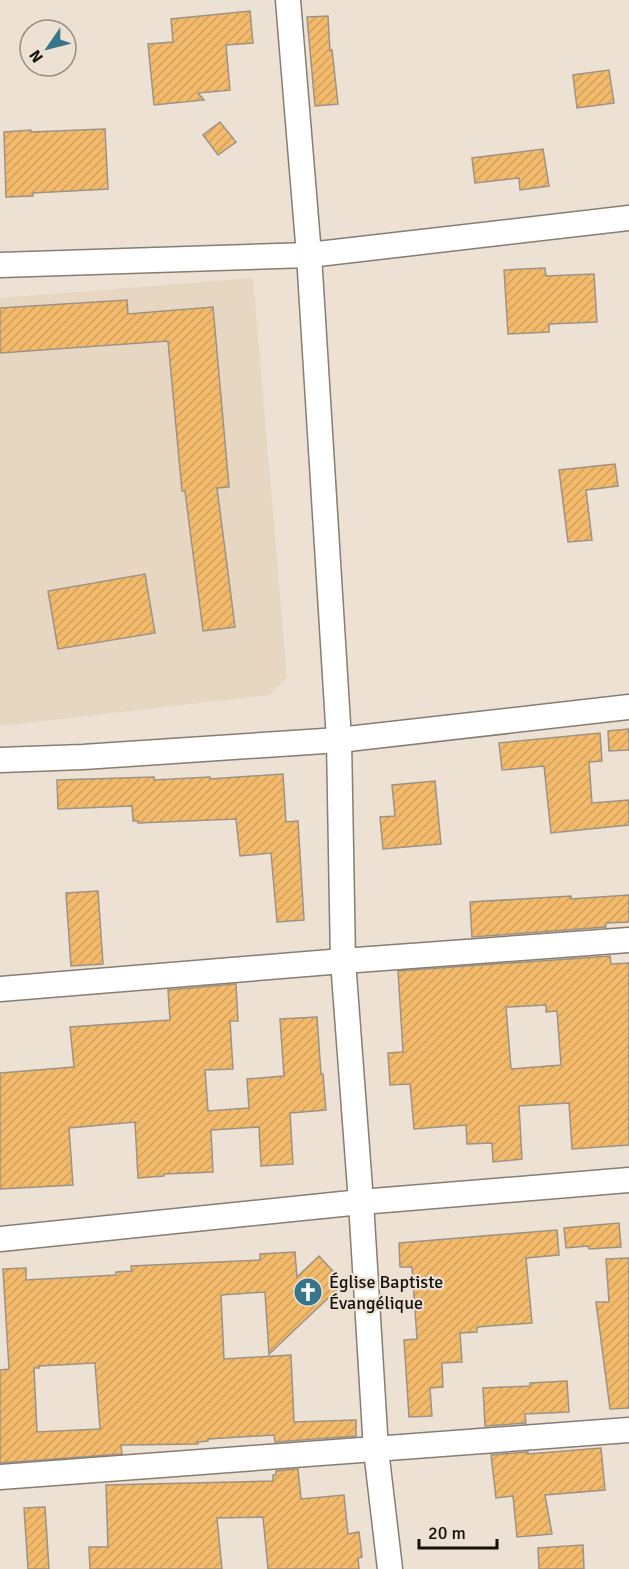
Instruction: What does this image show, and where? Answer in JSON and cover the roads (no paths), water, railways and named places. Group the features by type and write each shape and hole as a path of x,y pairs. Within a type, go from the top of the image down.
{"street":[{"path":"288,0 309,255 339,740 343,961 376,1450 390,1569"},
{"path":"0,265 309,255 629,218"},
{"path":"0,760 83,757 339,740 629,707"},
{"path":"0,989 629,940"},
{"path":"0,1239 361,1202 629,1180"},
{"path":"0,1477 629,1430"}],"place":[{"name":"Église Baptiste Évangélique","path":"308,1292"}]}
